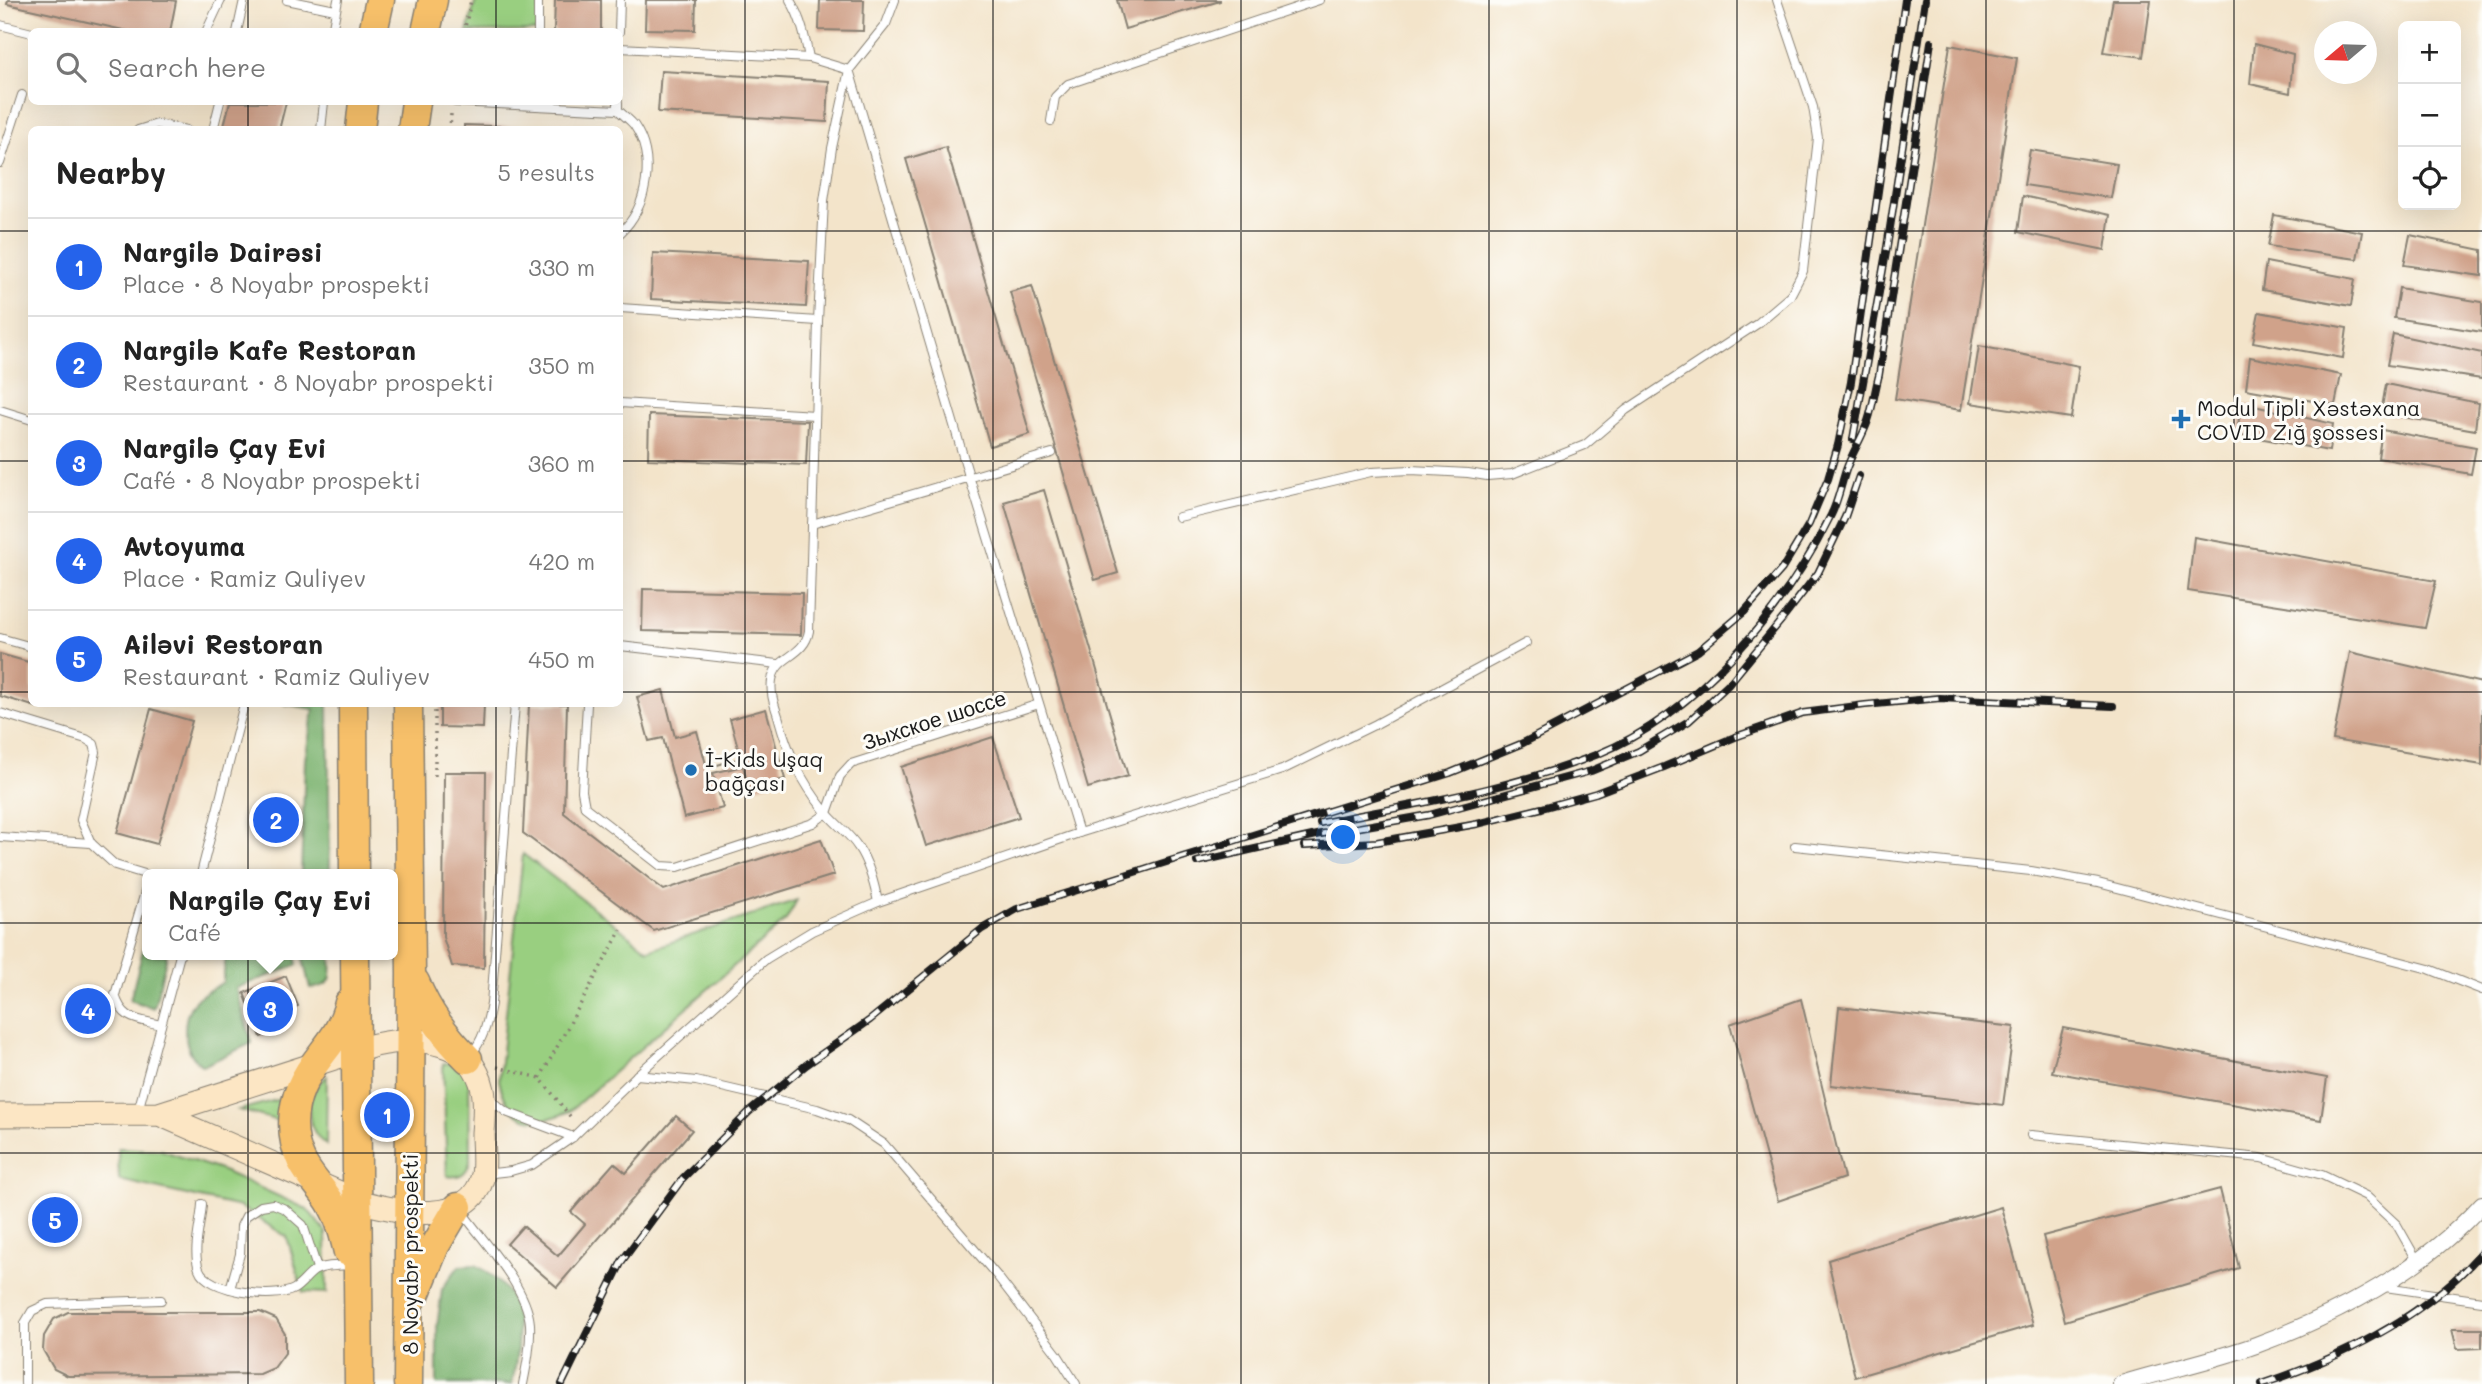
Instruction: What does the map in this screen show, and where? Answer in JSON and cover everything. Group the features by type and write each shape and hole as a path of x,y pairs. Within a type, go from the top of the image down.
{"highway":[{"path":"374,28 380,0"},
{"path":"427,28 433,0"},
{"path":"360,126 363,105"},
{"path":"413,126 416,105"},
{"path":"353,707 354,869"},
{"name":"8 Noyabr prospekti","path":"408,707 411,1040 408,1384"},
{"path":"355,967 359,1384"},
{"path":"355,967 346,1015 340,1030 302,1084 293,1119 294,1136 302,1160 339,1219 358,1294"},
{"path":"411,973 427,1010 446,1037 468,1059"},
{"path":"408,1318 425,1268 458,1207"}],"main road":[{"path":"0,1115 148,1114 355,1050 411,1040 445,1046 468,1059 478,1072 484,1094 483,1175 474,1194 458,1207 440,1212 410,1211 358,1201 148,1114"}],"street":[{"path":"2121,1384 2255,1346 2383,1286 2418,1262 2464,1224 2482,1204"}],"lane":[{"path":"208,28 222,0"},
{"path":"238,28 244,0"},
{"path":"286,0 335,10"},
{"path":"333,28 338,0"},
{"path":"538,0 538,28"},
{"path":"620,0 620,28"},
{"path":"790,0 805,35 809,58"},
{"path":"878,902 872,876 859,848 827,813 803,779 788,751 771,692 772,676 779,664 807,642 824,201 832,148 849,70 886,24 895,0"},
{"path":"1051,121 1055,97 1068,83 1319,0"},
{"path":"1180,517 1371,472 1410,470 1468,472 1487,476 1512,474 1585,445 1626,410 1757,324 1790,296 1803,271 1818,138 1813,107 1777,0"},
{"path":"0,25 28,32"},
{"path":"623,48 809,58 849,70"},
{"path":"849,70 969,476 1079,833"},
{"path":"0,163 22,95"},
{"path":"214,126 219,105"},
{"path":"321,126 324,105"},
{"path":"578,105 618,106 634,124 643,145 647,172 636,213 623,229"},
{"path":"623,308 818,321"},
{"path":"623,402 815,415"},
{"path":"0,410 28,419"},
{"path":"813,524 1052,453"},
{"path":"0,638 28,646"},
{"path":"483,1175 532,1165 573,1137 637,1075 766,959 812,931 878,902 1079,833 1282,770 1376,724 1525,643"},
{"path":"623,646 779,664"},
{"name":"Зыхское шоссе","path":"827,813 840,776 851,765 1039,704"},
{"path":"202,869 243,707"},
{"path":"468,1059 480,1044 487,1027 491,1004 515,707"},
{"path":"587,707 582,791 585,807 661,866 678,867 813,822 827,813"},
{"path":"0,713 86,739 94,744 96,752 82,820 91,843 115,865 142,872"},
{"path":"0,837 91,843"},
{"path":"1794,846 2031,871 2098,883 2429,969 2482,990"},
{"path":"142,903 115,995 119,1008 127,1017 161,1025"},
{"path":"148,1114 161,1025 179,960"},
{"path":"637,1075 696,1080 817,1109 848,1120 866,1131 884,1144 972,1245 1057,1354 1076,1384"},
{"path":"484,1094 506,1112 573,1137"},
{"path":"2031,1135 2261,1158 2322,1175 2365,1196 2396,1225 2418,1262"},
{"path":"202,1204 197,1251 199,1269 205,1279 230,1289 261,1294 293,1290 317,1268 351,1265"},
{"path":"230,1289 240,1254 242,1226 246,1216 261,1206 273,1204 285,1209 303,1225 317,1268"},
{"path":"458,1207 517,1285 525,1302 530,1323 523,1384"},
{"path":"2383,1286 2482,1301"},
{"path":"25,1384 25,1324 32,1311 47,1304 161,1300"}],"path":[{"path":"465,28 471,0"},
{"path":"540,1078 621,930"},
{"path":"468,1059 540,1078 580,1130"}],"green space":[{"path":"476,0 540,0 539,28 468,28"},
{"path":"302,707 328,707 330,869 301,869 305,759 314,709"},
{"path":"523,854 648,950 797,900 786,920 570,1111 534,1120 524,1118 509,1105 499,1080"},
{"path":"142,954 142,960 166,960 154,1008 130,1000"},
{"path":"225,960 296,960 297,965 236,988 252,1043 203,1066 196,1061 187,1045 187,1017 198,998 223,982"},
{"path":"303,960 331,960 328,983 310,988"},
{"path":"443,1063 458,1064 469,1077 470,1162 462,1175 455,1176 447,1176"},
{"path":"327,1076 326,1145 313,1129 309,1110 314,1091"},
{"path":"280,1099 279,1121 239,1110"},
{"path":"118,1148 161,1150 223,1171 307,1209 326,1232 327,1293 303,1292 287,1237 240,1207 119,1180"},
{"path":"476,1265 505,1289 515,1308 517,1346 512,1384 437,1384 437,1327 442,1289 459,1266"}],"building":[{"path":"8,0 176,1 171,28 114,28 7,4"},
{"path":"555,0 601,0 601,28 554,28"},
{"path":"646,0 696,0 695,30 645,29"},
{"path":"820,0 864,0 863,31 819,30"},
{"path":"1117,0 1220,0 1220,1 1125,29"},
{"path":"2113,0 2151,0 2143,57 2103,52"},
{"path":"2254,44 2293,54 2290,93 2250,84"},
{"path":"1950,45 2017,58 1961,410 1895,399"},
{"path":"661,71 829,81 827,122 658,112"},
{"path":"229,105 285,105 280,126 224,126"},
{"path":"946,147 1030,434 990,446 906,159"},
{"path":"2030,150 2117,164 2111,198 2024,185"},
{"path":"2023,196 2110,215 2105,250 2018,232"},
{"path":"2274,215 2362,232 2357,259 2268,246"},
{"path":"2410,235 2482,250 2482,276 2404,265"},
{"path":"653,253 809,261 806,307 651,299"},
{"path":"2266,262 2355,279 2351,306 2262,290"},
{"path":"1032,286 1118,573 1095,580 1010,292"},
{"path":"2399,288 2482,302 2482,332 2394,318"},
{"path":"2259,312 2347,328 2343,358 2253,342"},
{"path":"2393,334 2482,353 2482,379 2387,365"},
{"path":"1979,346 2079,366 2071,418 1970,403"},
{"path":"2250,357 2341,375 2335,405 2246,389"},
{"path":"2386,384 2478,403 2475,430 2381,413"},
{"path":"2241,403 2333,424 2329,451 2237,434"},
{"path":"649,415 808,421 806,465 648,459"},
{"path":"2382,430 2476,447 2471,474 2378,458"},
{"path":"1044,490 1128,776 1088,788 1004,502"},
{"path":"2194,537 2436,581 2425,628 2188,591"},
{"path":"643,589 802,593 801,635 642,631"},
{"path":"2350,652 2482,683 2482,765 2333,740"},
{"path":"0,654 28,662 28,705 0,696"},
{"path":"663,690 675,737 697,731 707,768 741,758 730,719 766,709 785,779 749,789 743,766 713,773 723,808 684,818 663,738 649,741 637,697"},
{"path":"440,707 484,707 483,728 440,727"},
{"path":"529,707 567,707 564,813 664,890 821,839 834,875 654,931 523,833"},
{"path":"151,709 192,721 157,844 117,833"},
{"path":"993,737 1019,817 926,846 901,767"},
{"path":"444,772 486,772 484,968 452,966 443,937"},
{"path":"286,976 298,1006 282,1012 287,1027 261,1037 244,993"},
{"path":"99,998 100,1024 77,1024 76,999"},
{"path":"1801,999 1844,1178 1778,1201 1730,1024"},
{"path":"1839,1007 2014,1027 2003,1105 1831,1085"},
{"path":"2063,1028 2327,1078 2321,1120 2052,1072"},
{"path":"676,1116 692,1130 557,1287 507,1244 523,1226 558,1256 585,1224 571,1212 614,1163 626,1173"},
{"path":"2220,1189 2239,1268 2065,1321 2043,1236"},
{"path":"2001,1207 2033,1325 1855,1377 1828,1260"},
{"path":"68,1312 260,1312 276,1319 285,1334 285,1353 274,1368 260,1374 68,1376 54,1369 43,1350 44,1336 54,1319"},
{"path":"2452,1329 2482,1329 2482,1348 2457,1349"}],"railway":[{"path":"562,1384 622,1261 683,1178 749,1112 806,1065 870,1020 982,929 1017,909 1450,773 1523,743 1698,651 1744,612 1782,569 1809,524 1828,479 1838,445 1851,382 1905,0"},
{"path":"1853,439 1887,247 1925,0"},
{"path":"1320,823 1496,787 1565,767 1598,754 1635,736 1670,713 1703,686 1763,621 1812,551 1831,515 1848,464 1870,415 1879,375 1931,42"},
{"path":"1197,862 1321,834 1429,815 1591,771 1639,751 1689,721 1728,685 1784,617 1818,573 1845,517 1859,476"},
{"path":"1304,846 1377,842 1477,824 1542,808 1596,793 1735,737 1803,713 1940,698 2113,706"},
{"path":"2262,1384 2353,1348 2381,1332 2435,1296 2482,1252"}],"place":[{"name":"Modul Tipli Xəstəxana COVID Zığ şossesi","path":"2181,419"},
{"name":"İ-Kids Uşaq bağçası","path":"691,770"},
{"name":"Nargilə Kafe Restoran","path":"276,820"},
{"name":"Nargilə Çay Evi","path":"270,1009"},
{"name":"Avtoyuma","path":"88,1011"},
{"name":"Nargilə Dairəsi","path":"387,1115"},
{"name":"Ailəvi Restoran","path":"55,1220"}]}
